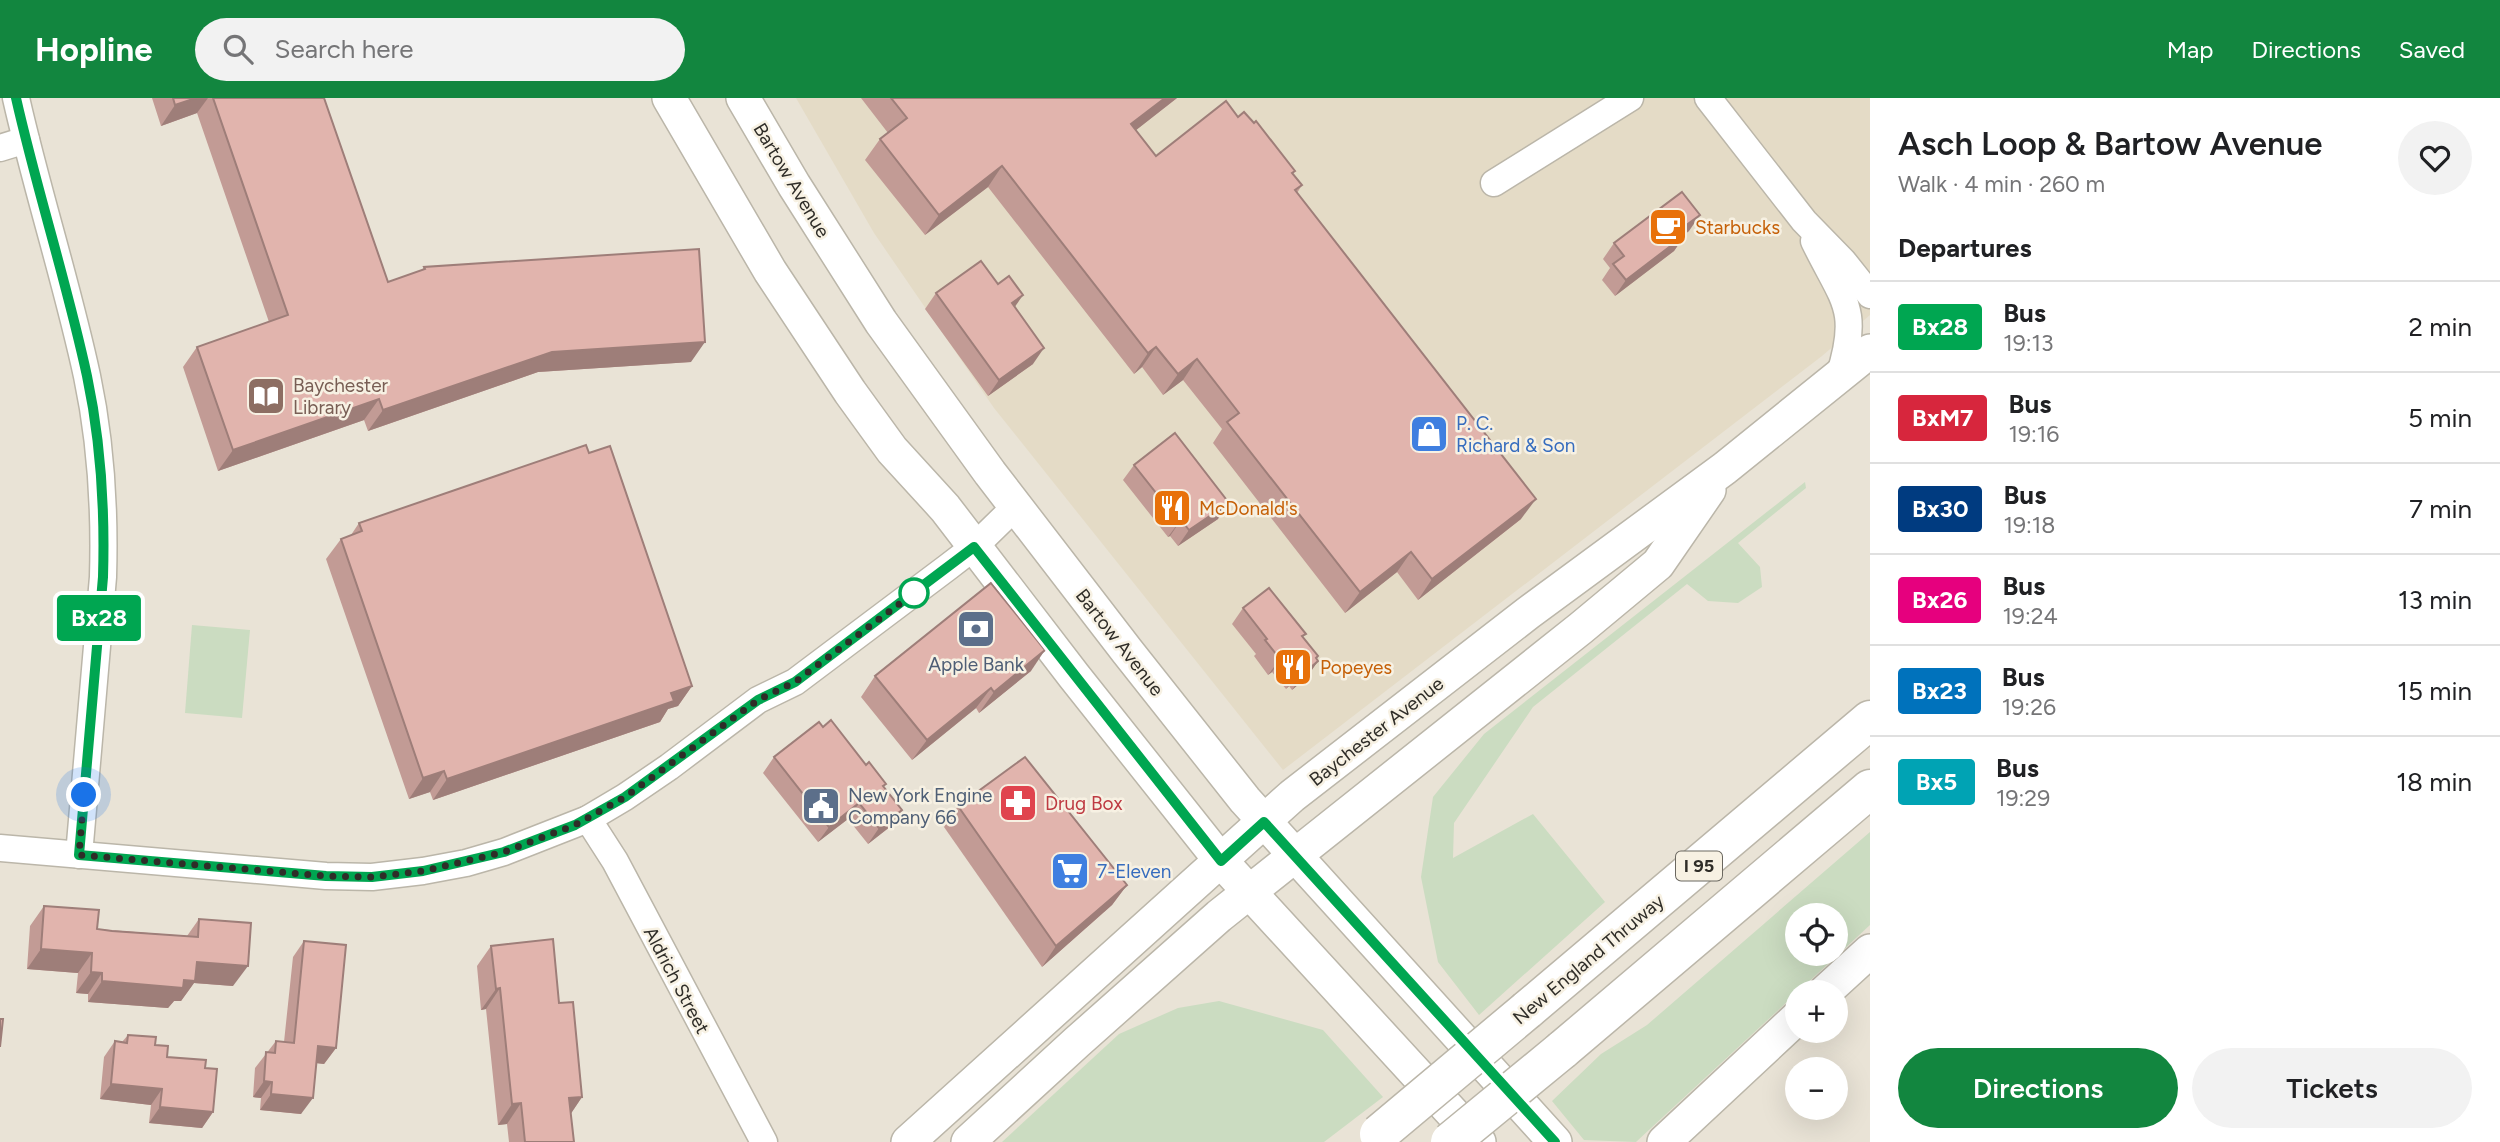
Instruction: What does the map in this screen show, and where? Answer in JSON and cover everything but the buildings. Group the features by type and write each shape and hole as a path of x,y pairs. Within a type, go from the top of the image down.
{"highway":[{"name":"New England Thruway","path":"1374,1138 1870,720"},
{"name":"I 95","path":"1450,1142 1870,789"}],"main road":[{"path":"668,98 770,271 892,450 945,508 1221,861 1479,1142"},
{"name":"Bartow Avenue","path":"743,98 807,206 881,322 1015,507 1264,822 1555,1142"},
{"name":"Baychester Avenue","path":"908,1142 1292,796 1528,613 1725,468 1870,351"},
{"path":"968,1142 1087,1032 1250,892 1658,564 1725,468"},
{"path":"1838,980 1870,951"},
{"path":"1664,1142 1785,1029"}],"street":[{"path":"16,98 87,377 101,466 103,577 79,855"},
{"path":"1494,183 1630,98"},
{"path":"1708,98 1804,221 1843,261 1870,295"},
{"path":"0,148 26,140"},
{"path":"1804,221 1840,290 1849,316 1849,342 1839,377"},
{"path":"0,848 326,876 372,877 466,863 527,844 588,819 647,782 758,700 795,682 974,547 1015,507"},
{"name":"Aldrich Street","path":"588,819 615,861 764,1142"}],"shaded area":[{"path":"796,98 1870,98 1870,315 1822,356 1283,770 994,408 874,233"}],"green space":[{"path":"1805,482 1806,488 1738,543 1760,567 1762,587 1738,603 1708,601 1687,584 1533,707 1454,823 1453,858 1533,814 1605,902 1479,1015 1438,962 1421,877 1433,797 1484,734"},
{"path":"192,625 250,630 242,718 185,713"},
{"path":"1870,832 1870,925 1848,945 1848,903 1788,903"},
{"path":"1785,906 1785,966 1826,966 1811,980 1785,980 1785,1004 1636,1142 1584,1140 1552,1101 1601,1054 1647,1025"},
{"path":"1219,1001 1323,1030 1383,1097 1324,1142 1002,1142 1119,1034 1178,1008"}],"bus line":[{"name":"Bx28","path":"16,98 87,377 101,466 103,577 79,855 326,876 372,877 466,863 504,852 562,831 625,797 758,700 795,682 974,547 1221,861 1264,822 1555,1142"}],"place":[{"name":"Starbucks","path":"1668,227"},
{"name":"Baychester Library","path":"266,396"},
{"name":"P. C. Richard & Son","path":"1429,434"},
{"name":"McDonald's","path":"1172,508"},
{"name":"Apple Bank","path":"976,629"},
{"name":"Popeyes","path":"1293,667"},
{"name":"Drug Box","path":"1018,803"},
{"name":"New York Engine Company 66","path":"821,806"},
{"name":"7-Eleven","path":"1070,871"}],"route":[{"path":"84,795 79,855 326,876 372,877 466,863 562,831 625,797 758,700 795,682 914,593"}]}
